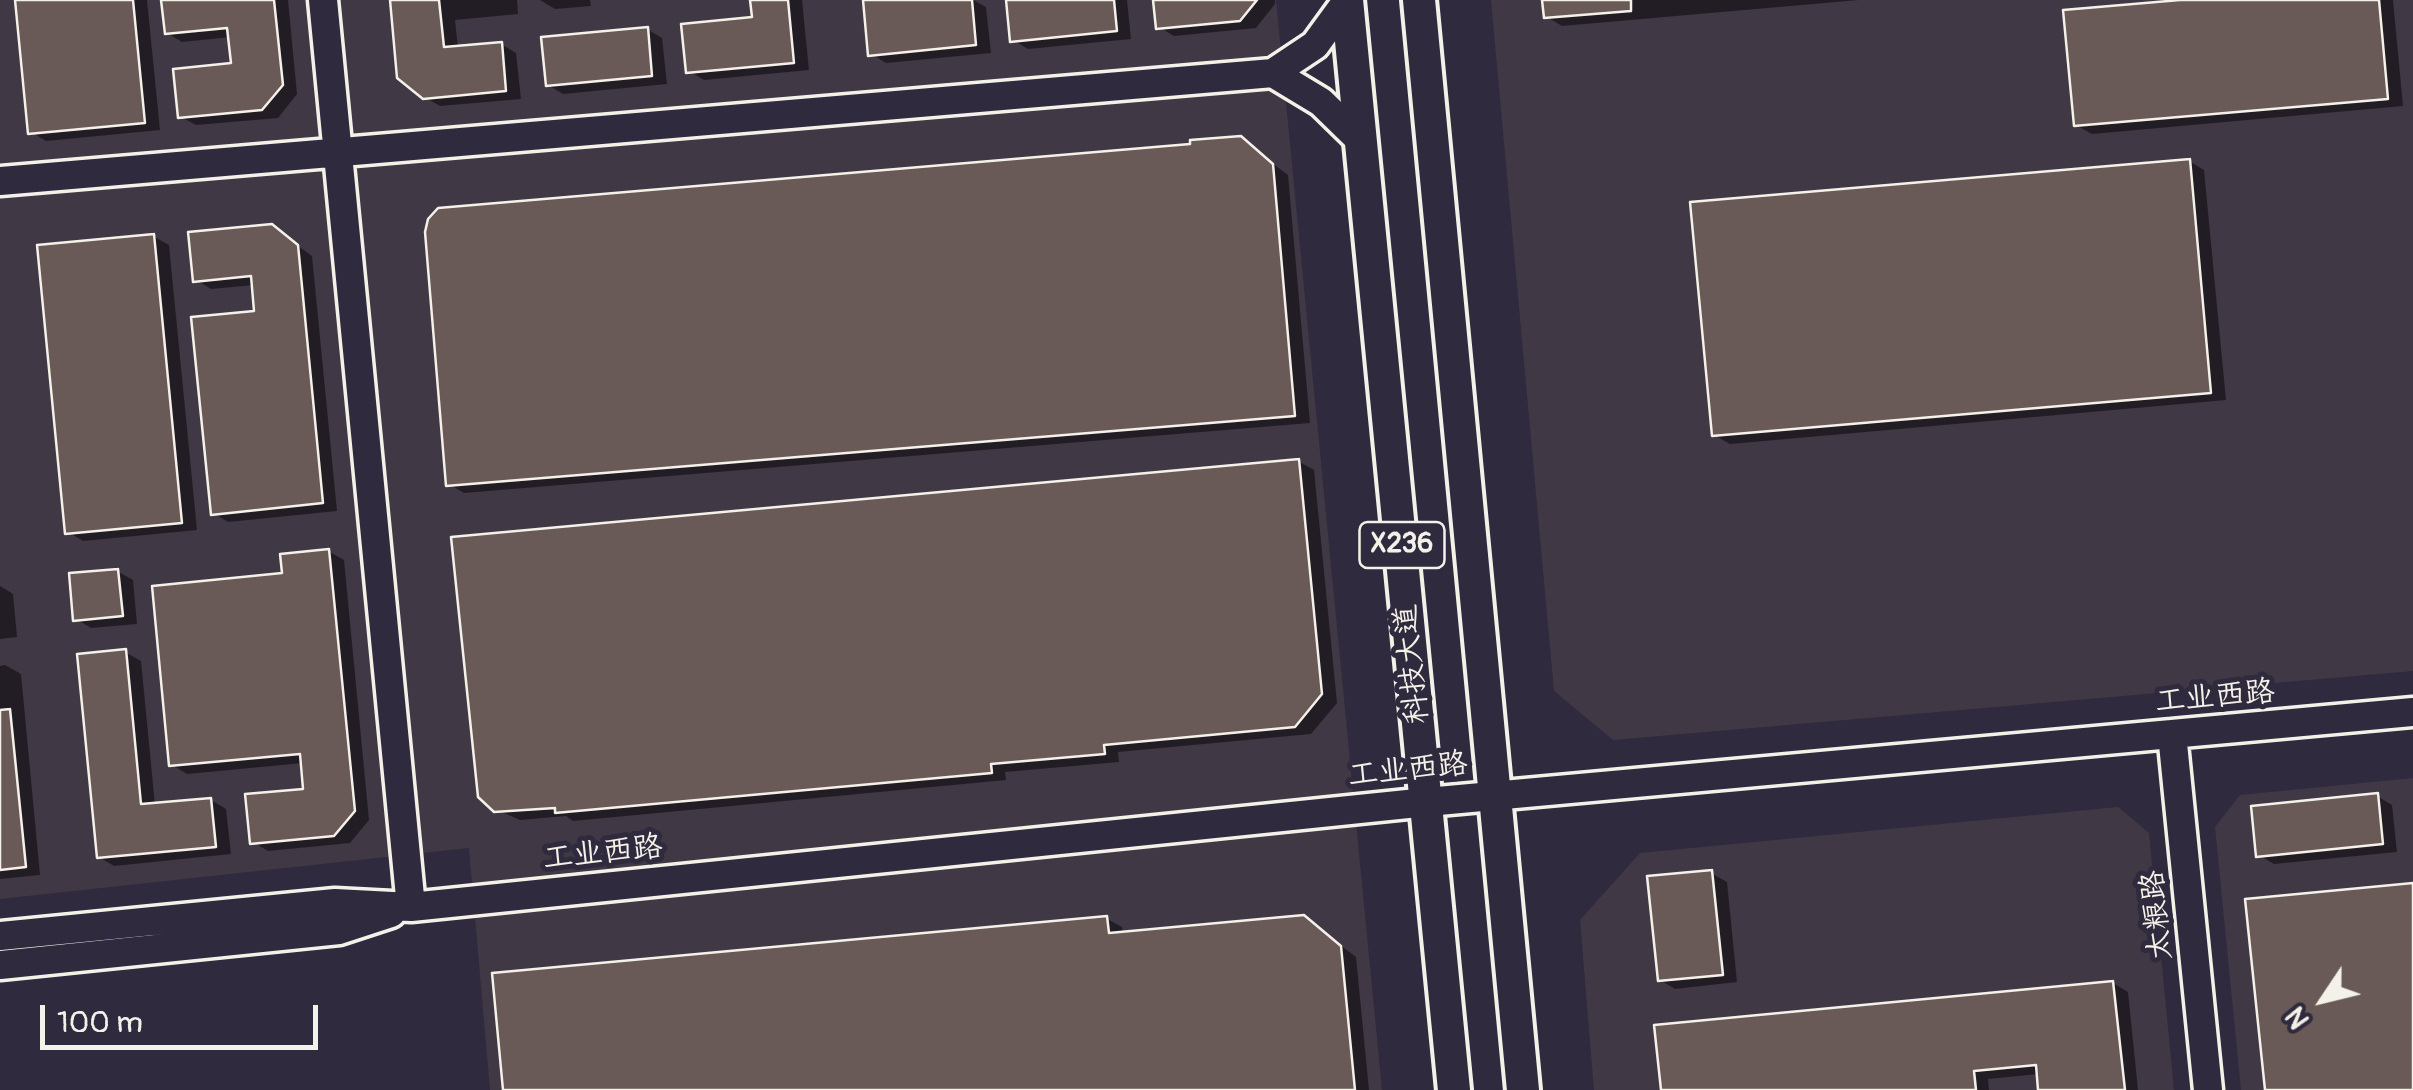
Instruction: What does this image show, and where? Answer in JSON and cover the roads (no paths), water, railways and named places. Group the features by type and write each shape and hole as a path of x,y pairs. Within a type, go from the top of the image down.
{"main road":[{"name":"科技大道","path":"1347,0 1454,1090"},
{"name":"X236","path":"1419,0 1524,1090"}],"street":[{"path":"323,0 412,906"},
{"path":"0,182 1273,73 1314,44 1347,0"},
{"path":"1273,73 1321,102 1361,141"},
{"name":"工业西路","path":"0,936 335,904 412,906 1497,795 2413,712"},
{"name":"太粮路","path":"2172,734 2208,1090"},
{"name":"工业西路","path":"0,964 339,930 412,906"}]}
